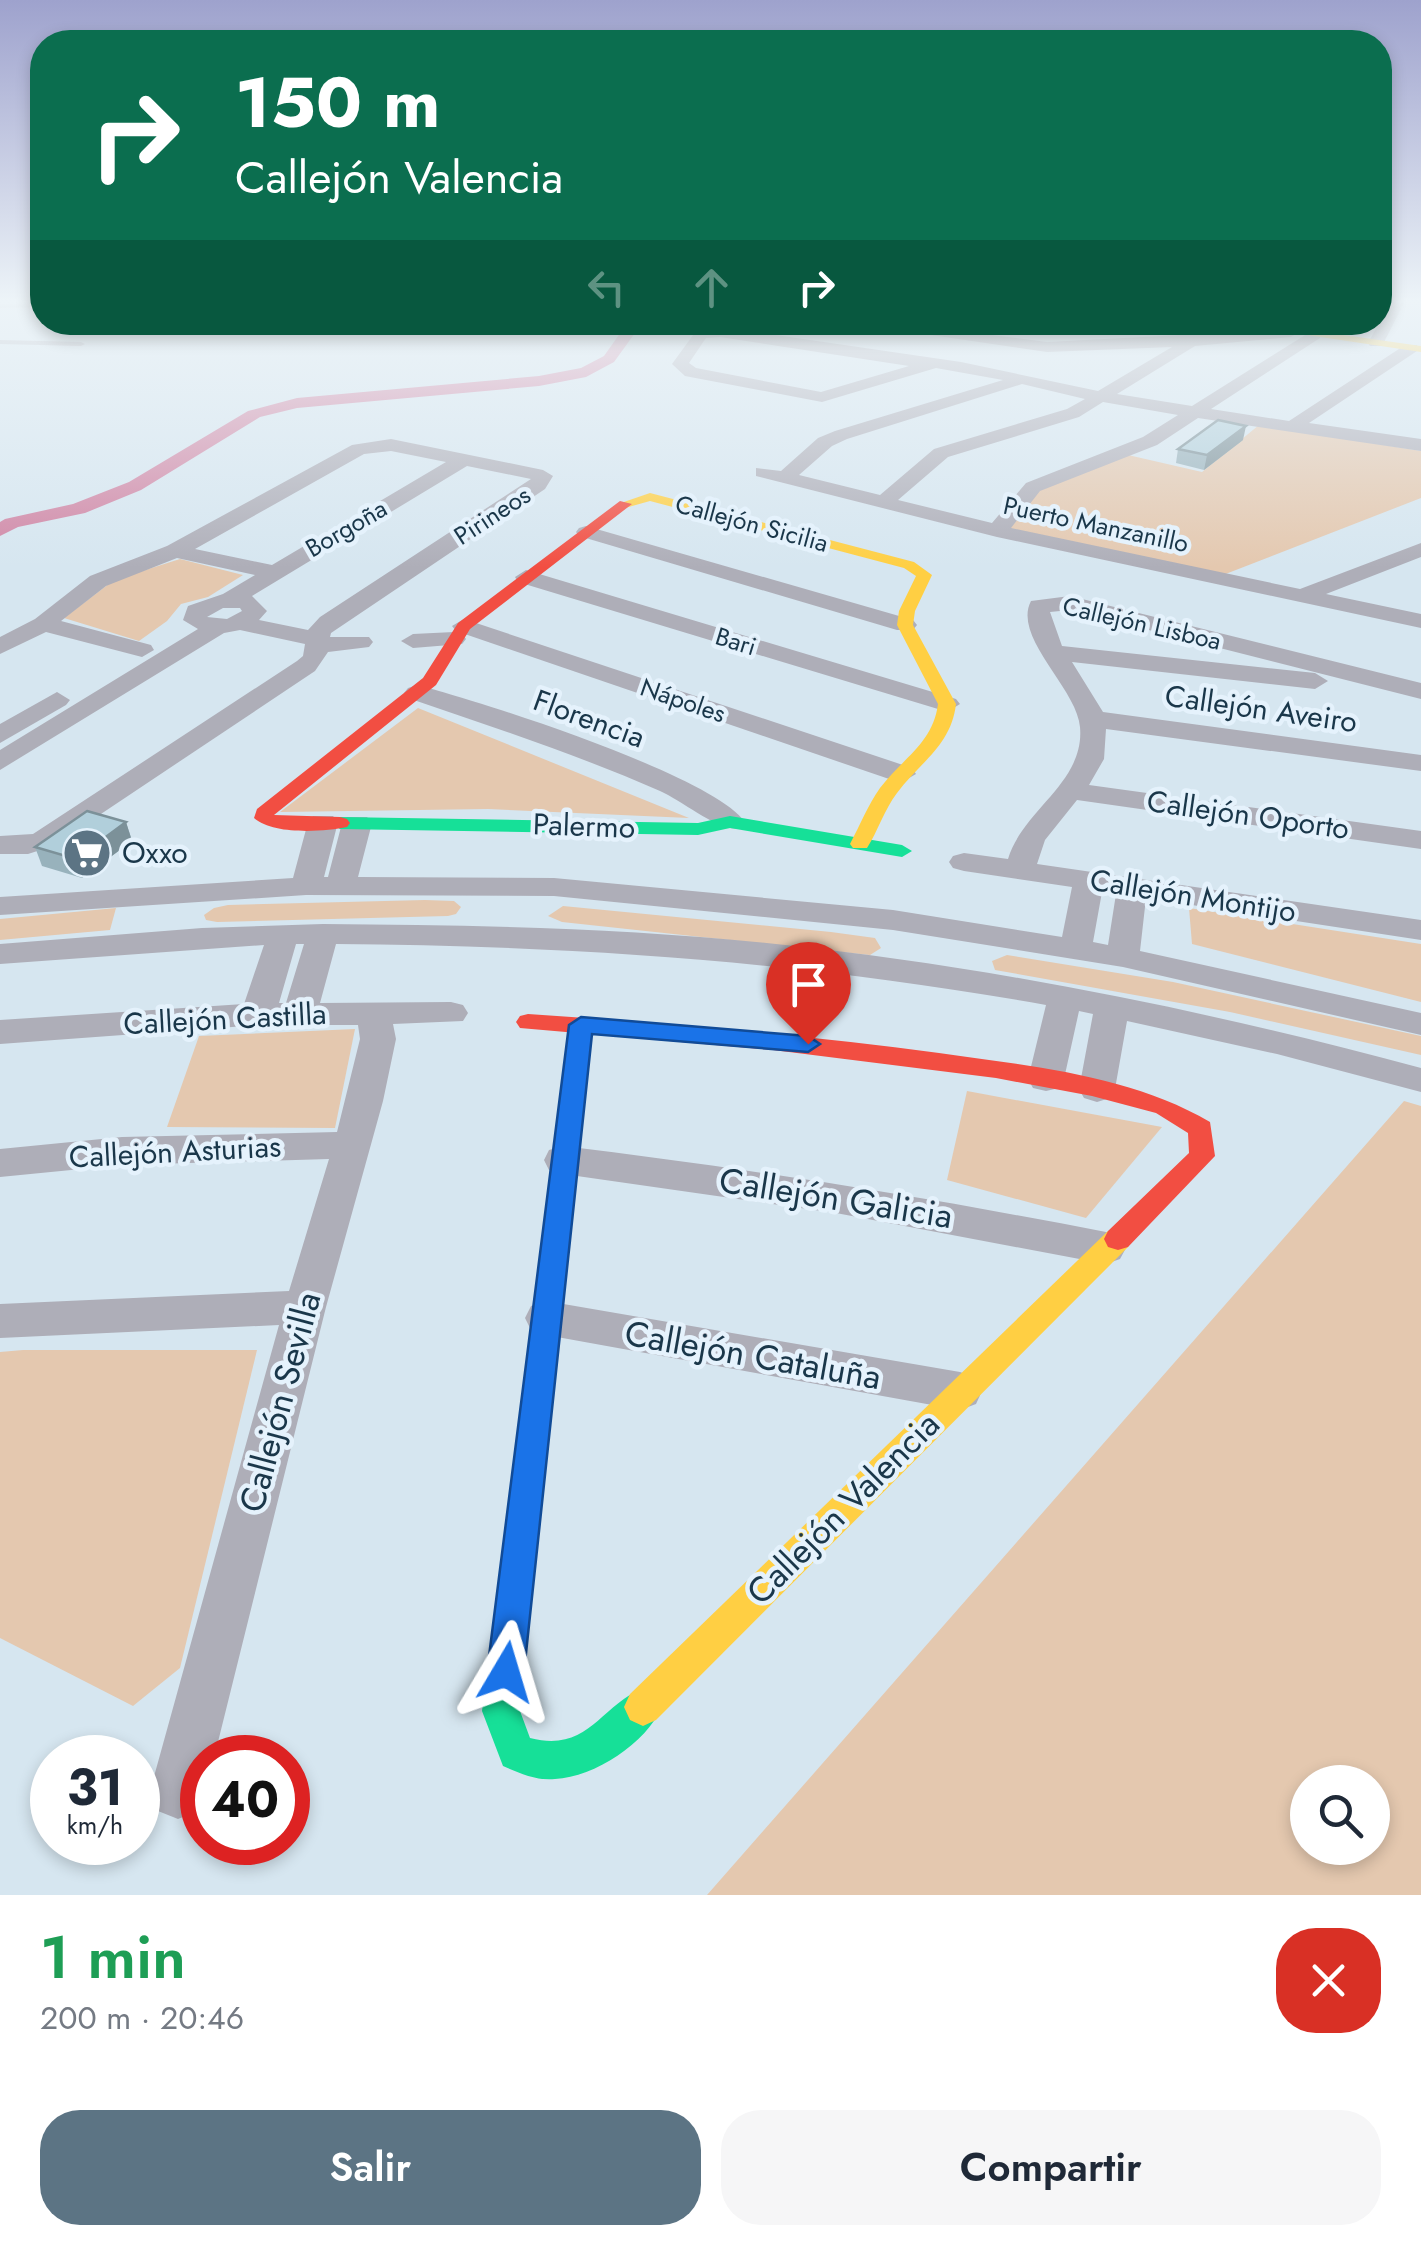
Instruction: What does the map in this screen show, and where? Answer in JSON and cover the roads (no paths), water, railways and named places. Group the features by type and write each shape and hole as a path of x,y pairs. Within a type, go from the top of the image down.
{"street":[{"path":"793,391 822,397 840,391"},
{"name":"Puerto Manzanillo","path":"992,391 841,434 773,475 996,531 1421,620"},
{"path":"1073,391 1411,444 1421,428"},
{"path":"882,504 941,453 1073,413 1112,391"},
{"path":"996,531 1033,487 1128,452 1227,391"},
{"path":"1295,425 1348,391"},
{"name":"Pirineos","path":"0,648 43,624 98,581 175,550 359,449 392,445 536,472 544,479 328,622 319,630 315,658 306,666 48,837 28,846 0,844"},
{"name":"Borgoña","path":"218,623 194,616 202,607 229,600 465,459"},
{"name":"Callejón Sicilia","path":"264,818 268,808 417,693 442,667 459,632 630,500 650,497 909,564 924,575 905,624"},
{"path":"586,532 905,624 947,704 948,718 943,737 888,792 860,844"},
{"path":"175,550 272,572"},
{"path":"1304,595 1421,550"},
{"name":"Bari","path":"526,577 947,704"},
{"path":"0,735 142,650 253,615 255,607 246,601 229,600"},
{"name":"Callejón Lisboa","path":"1092,719 1038,625 1039,606 1059,602 1420,691"},
{"path":"0,762 218,623 318,642 361,642"},
{"path":"43,624 142,650"},
{"path":"413,642 459,632"},
{"name":"Nápoles","path":"459,632 902,774"},
{"path":"1056,653 1420,691"},
{"name":"Florencia","path":"417,693 656,778 702,798 722,810 730,822"},
{"path":"1020,870 1030,840 1048,815 1074,791 1088,762 1092,719"},
{"name":"Callejón Aveiro","path":"1092,719 1421,764"},
{"name":"Callejón Oporto","path":"1074,791 1421,840"},
{"name":"Palermo","path":"264,818 274,822 698,828 730,822 902,851"},
{"path":"306,886 323,822"},
{"path":"341,886 358,823"},
{"name":"Callejón Montijo","path":"964,862 1421,930"},
{"path":"1075,950 1090,881"},
{"path":"494,938 514,885"},
{"path":"0,906 306,886 514,885 720,900 942,928 1123,957 1421,1024"},
{"path":"1123,957 1132,887"},
{"path":"142,944 158,895"},
{"path":"928,976 942,928"},
{"path":"300,1014 323,934"},
{"path":"0,954 323,934 494,938 834,961 1112,1006 1333,1055 1421,1080"},
{"path":"258,1014 283,935"},
{"path":"1046,1079 1066,998"},
{"path":"1096,1089 1112,1006"},
{"name":"Callejón Sevilla","path":"178,1792 305,1307 365,1101 378,1039 374,1013"},
{"name":"Callejón Castilla","path":"0,1032 258,1014 451,1013"},
{"name":"Callejón Valencia","path":"528,1022 581,1025 769,1039 1046,1079 1177,1110 1199,1124 1205,1138 1202,1156 615,1734 597,1748 560,1764 534,1762 516,1753 501,1711 581,1025"},
{"name":"Callejón Asturias","path":"0,1163 122,1151 350,1145"},
{"name":"Callejón Galicia","path":"564,1160 918,1209 1106,1248"},
{"path":"0,1321 305,1307"},
{"name":"Callejón Cataluña","path":"546,1318 960,1391"}],"waterway":[{"path":"0,530 12,523 78,509 135,486 254,414 297,403 424,391"}],"place":[{"name":"Oxxo","path":"87,853"}]}
